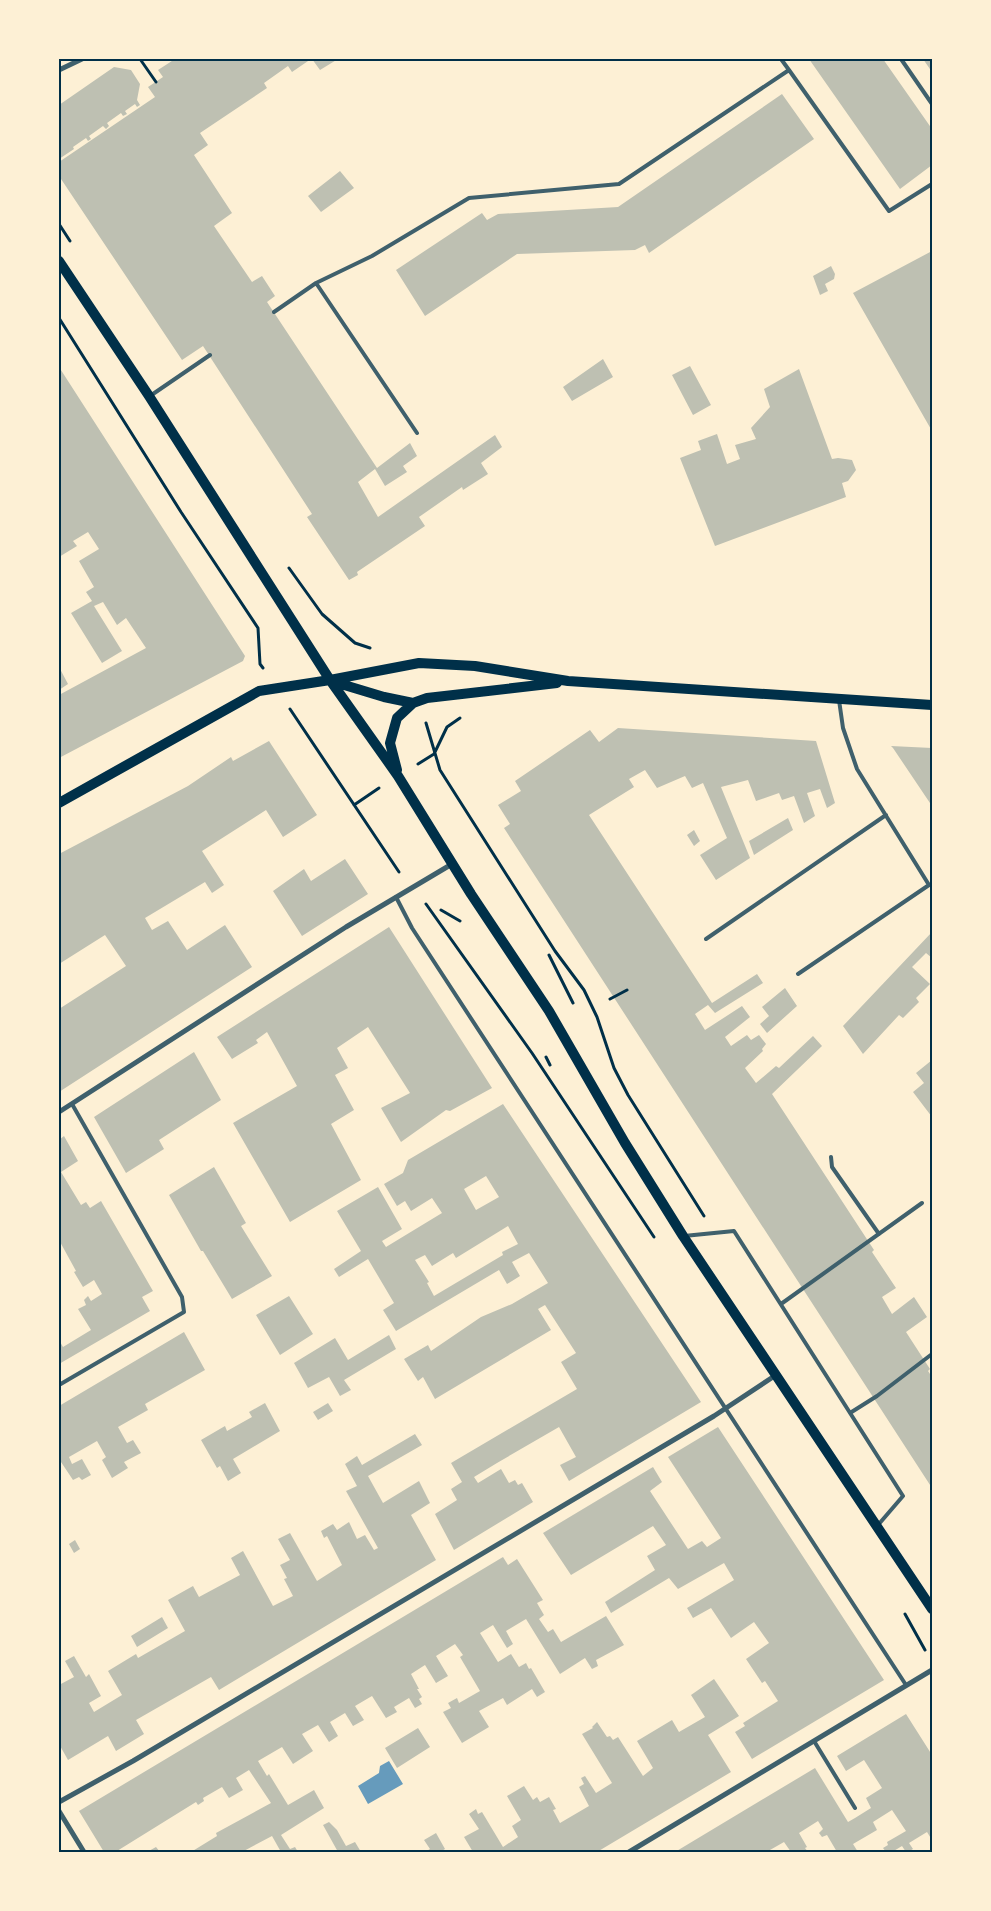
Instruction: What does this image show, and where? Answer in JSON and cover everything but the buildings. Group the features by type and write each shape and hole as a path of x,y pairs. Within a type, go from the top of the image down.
{"main road":[{"path":"59,261 149,396 330,680 398,776 452,864 549,1011 625,1143 683,1236 878,1525 932,1609"},
{"path":"59,803 111,776 259,691 419,663 475,666 568,681 932,705"},
{"path":"330,680 384,697 413,703"},
{"path":"398,776 390,743 397,718 413,703 426,698 568,681"}],"street":[{"path":"59,70 82,59"},
{"path":"59,1112 346,927 452,864"},
{"path":"59,1802 150,1750 726,1408 776,1375"},
{"path":"629,1852 932,1670"},
{"path":"59,1811 84,1852"}],"lane":[{"path":"781,59 889,211 932,184"},
{"path":"901,59 932,104"},
{"path":"274,312 316,283 372,256 469,198 619,184 789,70"},
{"path":"316,283 417,433"},
{"path":"149,396 210,355"},
{"path":"798,974 929,885 857,769 843,728 839,698"},
{"path":"706,939 886,815"},
{"path":"396,897 412,928 906,1685"},
{"path":"59,1385 184,1312 182,1296 72,1104"},
{"path":"831,1156 832,1167 879,1234"},
{"path":"781,1304 922,1203"},
{"path":"683,1236 734,1231 902,1496 878,1525"},
{"path":"850,1413 877,1396 932,1354"},
{"path":"814,1741 855,1808"}],"path":[{"path":"140,59 156,82"},
{"path":"59,318 181,512 258,628 260,664"},
{"path":"296,718 401,875"},
{"path":"426,722 440,770 556,951 584,990 597,1017 614,1068 628,1095 714,1232"},
{"path":"423,900 532,1053 659,1244"},
{"path":"441,910 460,921"},
{"path":"549,955 561,979"},
{"path":"610,999 627,990"}],"water":[{"path":"389,1761 403,1784 368,1804 358,1786 379,1773 380,1766"}]}
